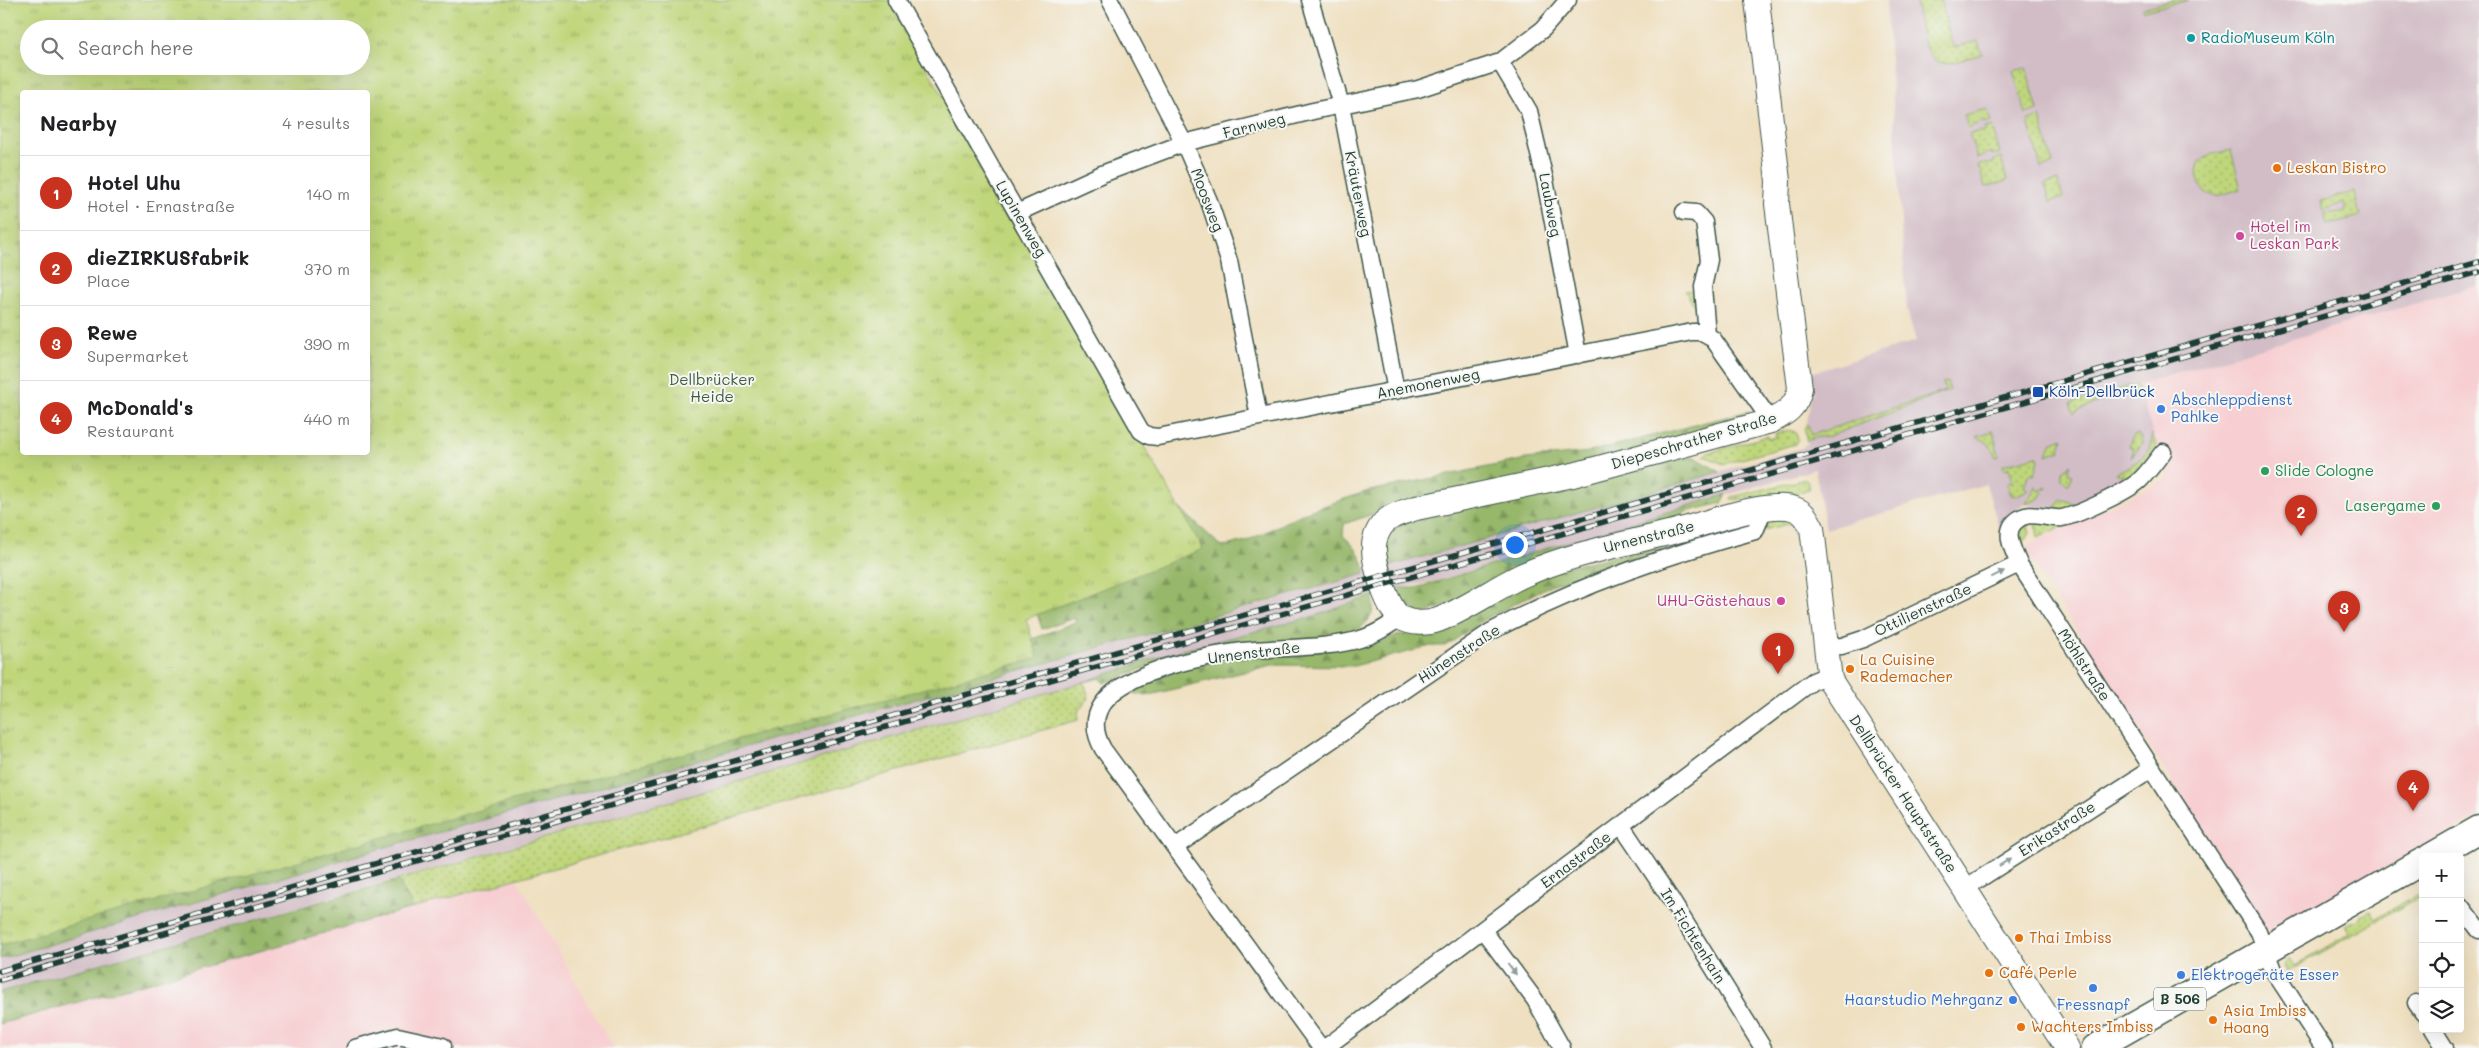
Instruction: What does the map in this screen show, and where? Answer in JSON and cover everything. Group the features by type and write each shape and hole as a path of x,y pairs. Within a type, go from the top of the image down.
{"main road":[{"path":"2437,853 2479,829"},
{"name":"B 506","path":"2094,1048 2419,863"}],"street":[{"name":"Lupinenweg","path":"896,0 1141,431 1148,436"},
{"name":"Moosweg","path":"1110,0 1184,143 1209,201 1229,261 1259,416"},
{"name":"Kräuterweg","path":"1310,0 1341,105 1396,391"},
{"name":"Farnweg","path":"1017,213 1102,174 1184,143 1341,105 1418,89 1500,62 1543,29 1568,0"},
{"name":"Diepeschrather Straße","path":"1400,618 1391,607 1384,591 1374,554 1375,537 1382,525 1394,516 1416,508 1573,475 1771,421 1786,413 1794,405 1800,388 1778,213 1778,181 1757,0"},
{"name":"Laubweg","path":"1500,62 1529,111 1545,180 1578,355"},
{"path":"1684,212 1696,213 1704,222 1709,260 1703,287 1707,335 1722,350 1771,421"},
{"name":"Anemonenweg","path":"1148,436 1158,436 1396,391 1692,332 1707,335"},
{"name":"Möhlstraße","path":"2163,452 2141,479 2131,487 2072,515 2051,518 2030,514 2020,517 2013,523 2009,536 2012,548 2020,564 2151,769 2259,932 2273,970 2324,1048"},
{"name":"Urnenstraße","path":"1321,1048 1098,739 1096,720 1099,708 1109,694 1124,683 1147,674 1207,658 1241,652 1360,640 1379,632 1400,618 1422,623 1436,621 1521,576 1552,563 1688,528 1721,517 1759,510 1788,508 1795,509 1805,516"},
{"name":"Hünenstraße","path":"1175,847 1490,632 1542,604 1585,587 1678,552 1755,531 1760,519 1759,510"},
{"name":"Dellbrücker Hauptstraße","path":"1805,516 1812,528 1815,546 1828,675 2067,1048"},
{"name":"Ottilienstraße","path":"1825,647 1842,646 1863,639 2020,564"},
{"name":"Ernastraße","path":"1325,1048 1813,681 1828,675"},
{"name":"Erikastraße","path":"1964,888 2151,769"},
{"name":"Im Fichtenhain","path":"1621,825 1670,898 1763,1048"},
{"path":"2464,910 2479,930"},
{"path":"1482,930 1535,1000 1562,1048"},
{"path":"2436,1033 2445,1048"},
{"path":"355,1048 398,1036 443,1046"}],"shaded area":[{"path":"1886,0 2479,0 2479,285 2137,384 2157,446 2134,476 2073,508 2053,511 2026,504 2013,512 1999,528 1986,484 1826,529 1815,469 1435,581 1373,593 1318,615 1164,655 1084,682 857,748 0,992 0,959 386,847 1294,595 1364,574 1366,567 1388,562 1391,566 1802,448 1812,438 1807,423 1811,395 1814,394 1811,373 1916,341 1907,310"},
{"path":"2479,285 2479,816 2269,936 2024,547 2169,478 2137,384"},
{"path":"517,879 613,1048 0,1048 0,1024"}],"green space":[{"name":"Dellbrücker Heide","path":"0,0 888,0 1203,549 1026,619 1038,658 594,778 0,945"},
{"path":"1916,0 1940,0 1953,47 1978,41 1982,54 1953,62 1944,63 1937,61 1931,55 1922,38"},
{"path":"2175,0 2189,0 2144,11 2143,8"},
{"path":"2026,68 2038,110 2026,114 2013,71"},
{"path":"1987,109 1991,121 1984,123 1983,121 1968,128 1964,115"},
{"path":"2040,117 2053,164 2041,168 2028,121"},
{"path":"1992,126 2000,153 1992,155 1991,152 1977,159 1969,133 1986,131 1985,128"},
{"path":"2231,150 2241,189 2217,196 2208,194 2201,186 2197,175 2199,164 2207,156"},
{"path":"2001,158 2007,181 1985,187 1978,165 1994,163 1994,160"},
{"path":"2058,181 2063,198 2050,202 2045,184"},
{"path":"2354,192 2360,216 2327,225 2324,214 2346,211 2344,202 2323,211 2321,201"},
{"path":"916,238 1140,454 1151,461 1177,506 1222,547 1249,540 1306,512 1365,492 1526,459 1589,452 1749,411 1748,416 1556,474 1402,504 1344,524 1343,536 1358,553 1365,569 1365,574 386,847 0,959 0,942 1030,640 1075,622 1075,618 1042,629"},
{"path":"1697,289 1698,311 1685,291"},
{"path":"1947,382 1950,390 1830,436 1812,438 1807,442 1804,430 1806,425 1808,425 1811,435 1945,391 1943,383"},
{"path":"2137,384 2142,399 2118,393 2074,413 2071,403"},
{"path":"1789,430 1795,432 1798,439 1795,444 1724,464 1704,456 1708,453 1768,436 1769,439 1776,437 1775,434"},
{"path":"1993,431 1999,456 1996,457 1989,444 1977,436"},
{"path":"2137,434 2140,436 2142,444 2131,457 2134,448 2129,446 2133,435"},
{"path":"2152,434 2157,446 2138,471 2128,480 2084,503 2053,511 2061,499 2076,504 2128,478 2116,473 2135,463 2146,454"},
{"path":"2063,438 2060,450 2047,455 2051,443"},
{"path":"2037,456 2039,460 2034,475 2029,474 2024,487 2029,489 2016,496 2011,495 2007,483 2013,481 2009,468 2004,469 2003,465"},
{"path":"1674,457 1682,459 1695,457 1720,472 1391,566 1387,559 1385,546 1387,540 1394,530 1406,522"},
{"path":"2071,464 2068,473 2073,474 2069,484 2067,484 2062,479 2062,470"},
{"path":"1806,479 1810,488 1804,492 1731,500 1732,497"},
{"path":"2036,486 2039,491 2047,487 2038,499 2026,504"},
{"path":"1727,494 1722,503 1685,512 1677,518 1424,614 1406,606 1396,588 1416,588"},
{"path":"1772,517 1790,517 1792,523 1764,530"},
{"path":"2036,522 2072,522 2038,538"},
{"path":"2027,523 2030,532 2020,549 2018,532"},
{"path":"1670,544 1621,563 1553,584 1485,619 1446,646 1431,646 1354,666 1272,665 1146,696 1127,692 1130,687 1184,668 1240,657 1369,646 1396,636 1434,630 1560,568"},
{"path":"1373,595 1373,610 1369,620 1347,636 1145,668 1104,683 1100,678 1084,682 1164,655 1318,615"},
{"path":"1084,682 1089,698 1078,712 1078,720 413,908 398,880"},
{"path":"398,880 413,908 0,1024 0,992"},
{"path":"2419,893 2419,897 2287,972 2284,966 2289,958 2294,966 2350,933 2345,925 2371,911 2376,919"}],"railway":[{"path":"0,971 2479,262"},
{"path":"0,980 2479,272"}],"place":[{"name":"RadioMuseum Köln","path":"2191,38"},
{"name":"Leskan Bistro","path":"2277,168"},
{"name":"Hotel im Leskan Park","path":"2240,236"},
{"name":"Köln-Dellbrück","path":"2038,392"},
{"name":"Abschleppdienst Pahlke","path":"2161,409"},
{"name":"Slide Cologne","path":"2265,471"},
{"name":"Lasergame","path":"2436,506"},
{"name":"dieZIRKUSfabrik","path":"2301,536"},
{"name":"UHU-Gästehaus","path":"1781,601"},
{"name":"Rewe","path":"2344,632"},
{"name":"La Cuisine Rademacher","path":"1850,669"},
{"name":"Hotel Uhu","path":"1778,674"},
{"name":"McDonald's","path":"2413,811"},
{"name":"Thai Imbiss","path":"2019,938"},
{"name":"Café Perle","path":"1989,973"},
{"name":"Elektrogeräte Esser","path":"2181,975"},
{"name":"Fressnapf","path":"2093,988"},
{"name":"Haarstudio Mehrganz","path":"2013,1000"},
{"name":"Asia Imbiss Hoang","path":"2213,1020"},
{"name":"Wachters Imbiss","path":"2021,1027"}]}
